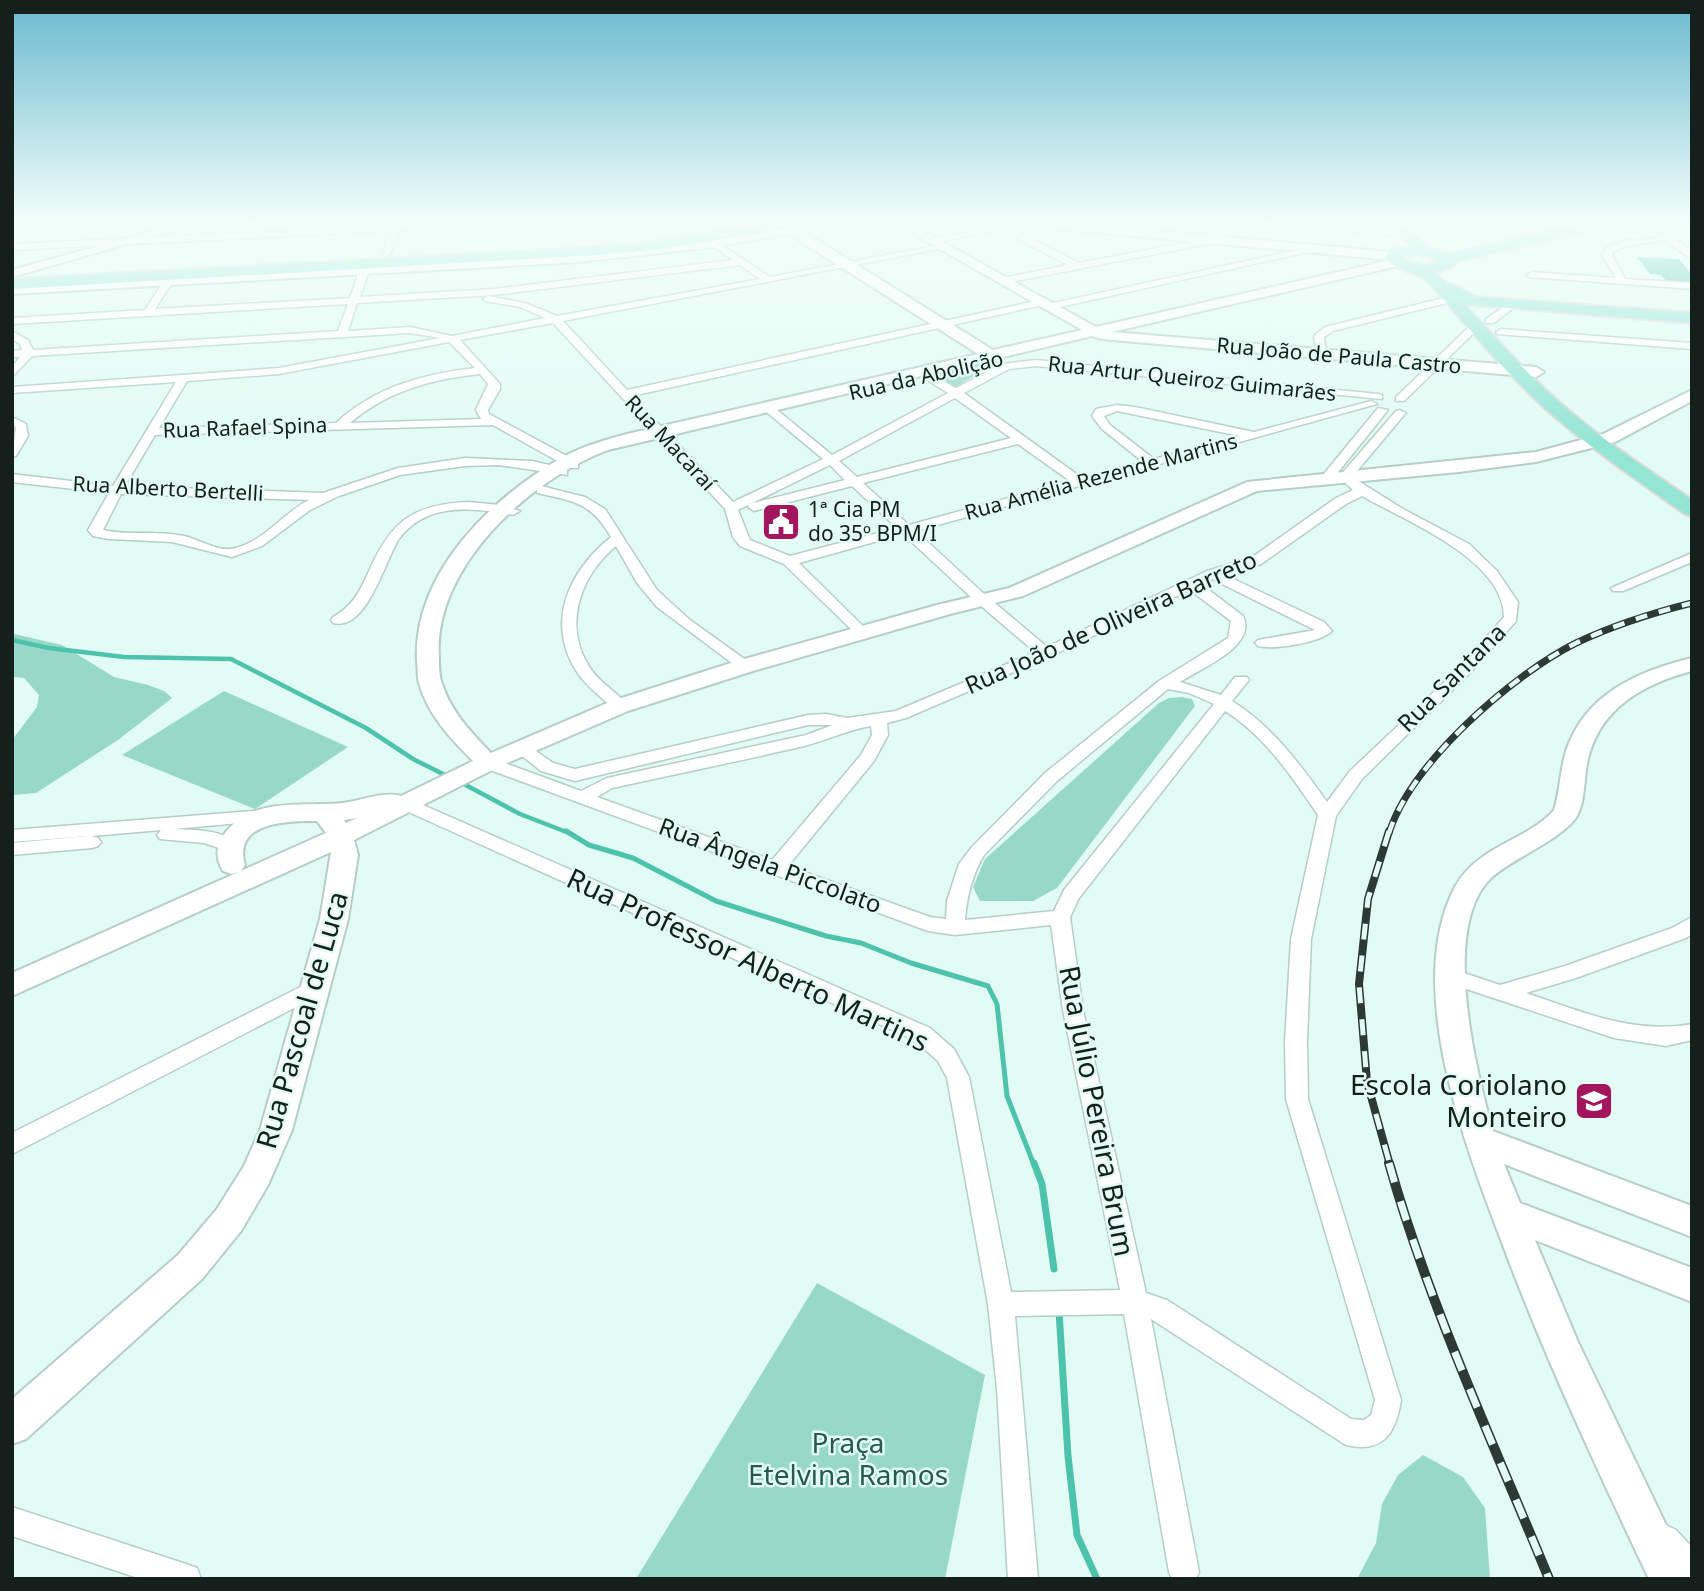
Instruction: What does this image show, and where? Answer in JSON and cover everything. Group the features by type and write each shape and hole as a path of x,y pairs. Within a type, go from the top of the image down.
{"main road":[{"path":"896,294 998,361"},
{"path":"1031,294 1098,333"},
{"name":"Rua da Abolição","path":"770,409 998,361 1098,333 1272,294"},
{"path":"1456,294 1476,302 1691,315"},
{"path":"1456,294 1483,334 1516,371 1692,510"},
{"path":"1458,294 1476,302"},
{"path":"1467,294 1512,301 1691,315"},
{"path":"1476,302 1483,334 1536,372 1603,440 1692,495"},
{"path":"1122,328 1152,341"},
{"name":"Rua da Abolição","path":"479,767 472,751 448,722 430,687 424,654 430,617 452,569 472,542 508,510 565,467 608,449 661,433 998,361 1036,357 1098,333"},
{"name":"Rua João de Paula Castro","path":"1098,333 1152,341 1536,372"},
{"path":"12,985 263,874 332,826 424,795 520,748 620,706 745,666 1031,584 1253,486 1343,472 1384,474 1509,462 1603,440 1692,395"},
{"name":"Rua da Abolição","path":"508,510 541,490 565,467"},
{"path":"1671,1579 1541,1304 1480,1140 1462,1070 1453,1015 1452,977 1453,939 1468,887 1493,864 1559,821 1566,813 1580,744 1597,711 1618,693 1638,682 1692,664"},
{"path":"173,914 214,884 241,832 269,816 332,826"},
{"name":"Rua Pascoal de Luca","path":"12,1424 190,1267 229,1220 256,1175 276,1130 334,919 344,865 332,826"},
{"path":"230,855 242,870 263,874"},
{"path":"1480,1140 1692,1222"},
{"path":"1508,1214 1692,1285"}],"street":[{"path":"147,314 160,294"},
{"path":"342,333 356,294"},
{"path":"12,321 468,294"},
{"path":"12,390 279,371 690,294"},
{"path":"624,394 1094,294"},
{"path":"1322,354 1319,336 1329,329 1451,294"},
{"name":"Rua Macaraí","path":"449,296 507,302 542,312 555,319 732,510 740,537 746,544 789,561 863,633"},
{"path":"1343,472 1403,405 1512,305"},
{"path":"12,354 342,333 410,330 444,333 454,338 494,384 491,396 482,411 484,416 565,467"},
{"path":"12,334 24,342 29,353"},
{"path":"1445,365 1483,334 1692,346"},
{"path":"12,374 29,353"},
{"name":"Rua Artur Queiroz Guimarães","path":"1036,357 1377,404 1403,405"},
{"path":"732,510 956,393 998,361"},
{"path":"340,425 363,405 398,388 429,377 483,370"},
{"path":"928,376 956,393 1080,483"},
{"path":"181,380 95,530 98,533 173,538 230,553 256,544 323,497 376,479 449,464 509,462 565,467"},
{"path":"1343,472 1377,404"},
{"name":"Rua Amélia Rezende Martins","path":"789,561 1377,404"},
{"path":"1152,463 1106,427 1098,416 1100,411 1117,408 1135,410 1253,435"},
{"path":"770,409 831,460 980,599 1046,653"},
{"path":"12,420 22,426 22,436 12,453"},
{"name":"Rua Rafael Spina","path":"149,432 492,422"},
{"path":"732,510 1019,440"},
{"name":"Rua Santana","path":"1326,815 1356,775 1464,671 1511,618 1511,602 1505,589 1464,547 1362,491 1343,472"},
{"name":"Rua Alberto Bertelli","path":"12,478 118,489 323,497"},
{"path":"794,478 794,486 813,490"},
{"path":"541,490 579,499 604,514 653,594 671,612 745,666"},
{"name":"Rua João de Oliveira Barreto","path":"546,783 808,720 827,719 847,723 900,715 1046,653 1212,574 1256,561 1341,501 1362,491"},
{"path":"338,620 359,607 389,544 407,521 438,509 508,510"},
{"path":"617,539 598,552 583,569 569,608 568,630 582,669 620,706"},
{"path":"1618,588 1692,557"},
{"path":"1212,574 1319,625 1325,631 1311,637 1263,643"},
{"path":"955,928 957,901 967,869 978,851 1051,777 1165,684 1230,645 1239,633 1238,619 1192,584"},
{"path":"1060,917 1071,895 1241,680"},
{"path":"1001,1304 1135,1302 1158,1309 1346,1431 1369,1433 1380,1427 1385,1419 1388,1400 1297,1099 1296,1041 1301,939 1326,815 1296,770 1258,728 1225,701 1198,689 1165,684"},
{"path":"775,869 868,757 880,735 878,720"},
{"name":"Rua João de Oliveira Barreto","path":"583,797 607,783 806,740 833,733 847,723"},
{"path":"520,748 547,766 575,775"},
{"name":"Rua Ângela Piccolato","path":"479,767 546,783 928,923 955,928 1060,917"},
{"name":"Rua Professor Alberto Martins","path":"424,795 922,1034 936,1044 958,1077 1001,1304 1010,1389 1023,1579"},
{"path":"12,836 269,816"},
{"path":"12,849 167,835 206,837 230,855"},
{"path":"12,863 53,846"},
{"name":"Rua Júlio Pereira Brum","path":"1060,917 1073,1010 1135,1302 1184,1572"},
{"path":"1498,993 1569,973 1679,933 1692,924"},
{"path":"1452,977 1614,1030 1666,1037 1692,1032"},
{"path":"12,1144 314,988"},
{"path":"1636,1506 1692,1569"},
{"path":"12,1521 186,1579"}],"green space":[{"path":"991,360 998,362 955,387 935,374"},
{"path":"12,628 14,634 62,645 114,677 148,685 164,691 172,698 118,740 36,793 12,795 12,740 37,707 39,695 24,678 12,677"},
{"path":"224,691 348,747 255,809 122,755"},
{"path":"1169,698 1192,699 1195,706 1057,888 1033,901 980,901 973,887 985,859 1159,703"},
{"name":"Praça Etelvina Ramos","path":"817,1283 985,1375 945,1579 636,1579"},
{"path":"1423,1455 1463,1477 1485,1508 1490,1579 1357,1579 1376,1543 1382,1504 1398,1475"}],"waterway":[{"path":"12,640 49,648 124,657 231,659 366,728 413,759 449,777"},
{"path":"460,782 520,814 569,833"},
{"path":"566,831 589,845 633,858 716,901 826,936 861,943 911,963 988,986 997,1004 1007,1096 1034,1165"},
{"path":"1034,1163 1042,1184 1054,1269"},
{"path":"1059,1311 1068,1456 1077,1535 1097,1579"}],"railway":[{"path":"1389,833 1418,778 1441,751 1467,724 1523,676 1576,643 1633,620 1692,603"},
{"path":"1389,831 1368,899 1359,984 1367,1082 1390,1165"},
{"path":"1389,1163 1442,1321 1549,1579"}],"place":[{"name":"1ª Cia PM do 35º BPM/I","path":"781,522"},
{"name":"Escola Coriolano Monteiro","path":"1594,1101"}]}
